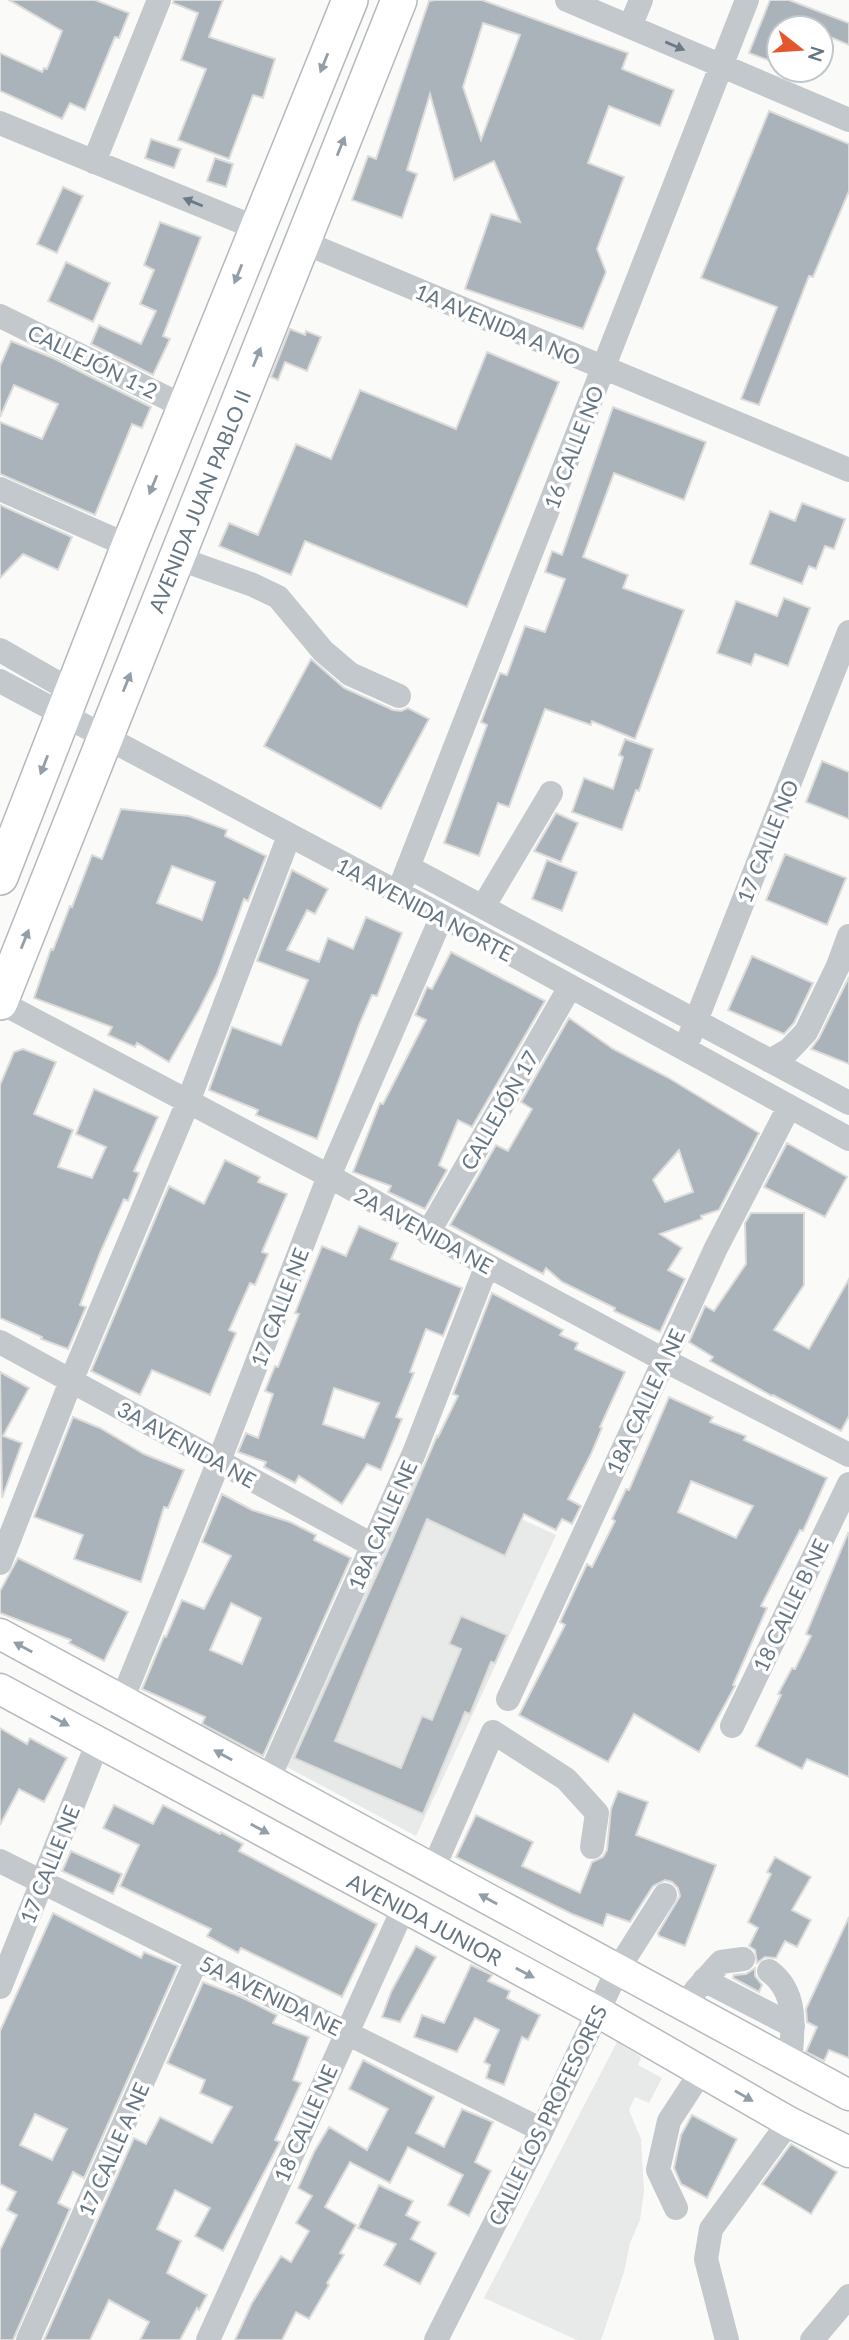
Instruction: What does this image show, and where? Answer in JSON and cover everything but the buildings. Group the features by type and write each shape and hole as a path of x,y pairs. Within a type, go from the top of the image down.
{"highway":[{"path":"0,877 129,546 350,0"},
{"name":"AVENIDA JUAN PABLO II","path":"0,1002 399,0"}],"main road":[{"path":"0,1634 849,2095"},
{"name":"AVENIDA JUNIOR","path":"0,1689 598,2012 789,2122 849,2152"}],"street":[{"path":"94,162 159,0"},
{"path":"567,0 849,120"},
{"path":"630,27 641,0"},
{"name":"16 CALLE NO","path":"398,893 747,0"},
{"path":"0,123 257,228"},
{"name":"1A AVENIDA A NO","path":"303,242 849,470"},
{"name":"CALLEJÓN 1-2","path":"0,316 185,407"},
{"path":"0,489 129,546"},
{"path":"177,558 253,585 278,597 323,651 350,674 399,696"},
{"name":"17 CALLE NO","path":"684,1050 849,632"},
{"path":"0,650 68,704"},
{"name":"1A AVENIDA NORTE","path":"0,681 68,704 106,737 442,916 849,1139"},
{"path":"483,907 551,793"},
{"path":"0,1563 71,1381 188,1102 289,836"},
{"path":"408,867 849,1103"},
{"name":"17 CALLE NE","path":"122,1700 219,1461 329,1176 442,916"},
{"path":"770,1061 789,1050 806,1032 838,966 849,936"},
{"path":"593,1000 608,974"},
{"name":"CALLEJÓN 17","path":"428,1233 570,987"},
{"name":"2A AVENIDA NE","path":"0,1002 329,1176 428,1233 664,1360 849,1455"},
{"path":"811,1119 826,1091"},
{"name":"18A CALLE A NE","path":"508,1699 716,1248 789,1107"},
{"name":"18A CALLE NE","path":"268,1780 436,1402 487,1265"},
{"name":"3A AVENIDA NE","path":"0,1342 374,1546"},
{"name":"18 CALLE B NE","path":"732,1726 849,1484"},
{"path":"433,1869 493,1732 566,1779 597,1813 592,1847"},
{"name":"17 CALLE NE","path":"0,1987 99,1742"},
{"name":"5A AVENIDA NE","path":"0,1861 542,2130"},
{"name":"CALLE LOS PROFESORES","path":"436,2340 542,2130 618,1969 665,1895"},
{"name":"18 CALLE NE","path":"208,2340 345,2032 404,1907"},
{"name":"17 CALLE A NE","path":"28,2340 197,1959"},
{"path":"684,2005 722,1962 743,1959"},
{"path":"769,1971 781,1980 789,1996 793,2026 790,2063"},
{"path":"704,1980 793,2026"},
{"path":"676,2208 658,2170 669,2121 701,2072"},
{"path":"727,2340 705,2259 710,2229 789,2122"},
{"path":"813,2340 849,2296"}],"shaded area":[{"path":"410,1468 556,1535 416,1836 287,1767"},
{"path":"617,2042 641,2057 638,2065 662,2078 649,2103 635,2097 629,2110 641,2139 644,2192 640,2220 630,2243 624,2272 601,2340 577,2340 484,2298"}]}
